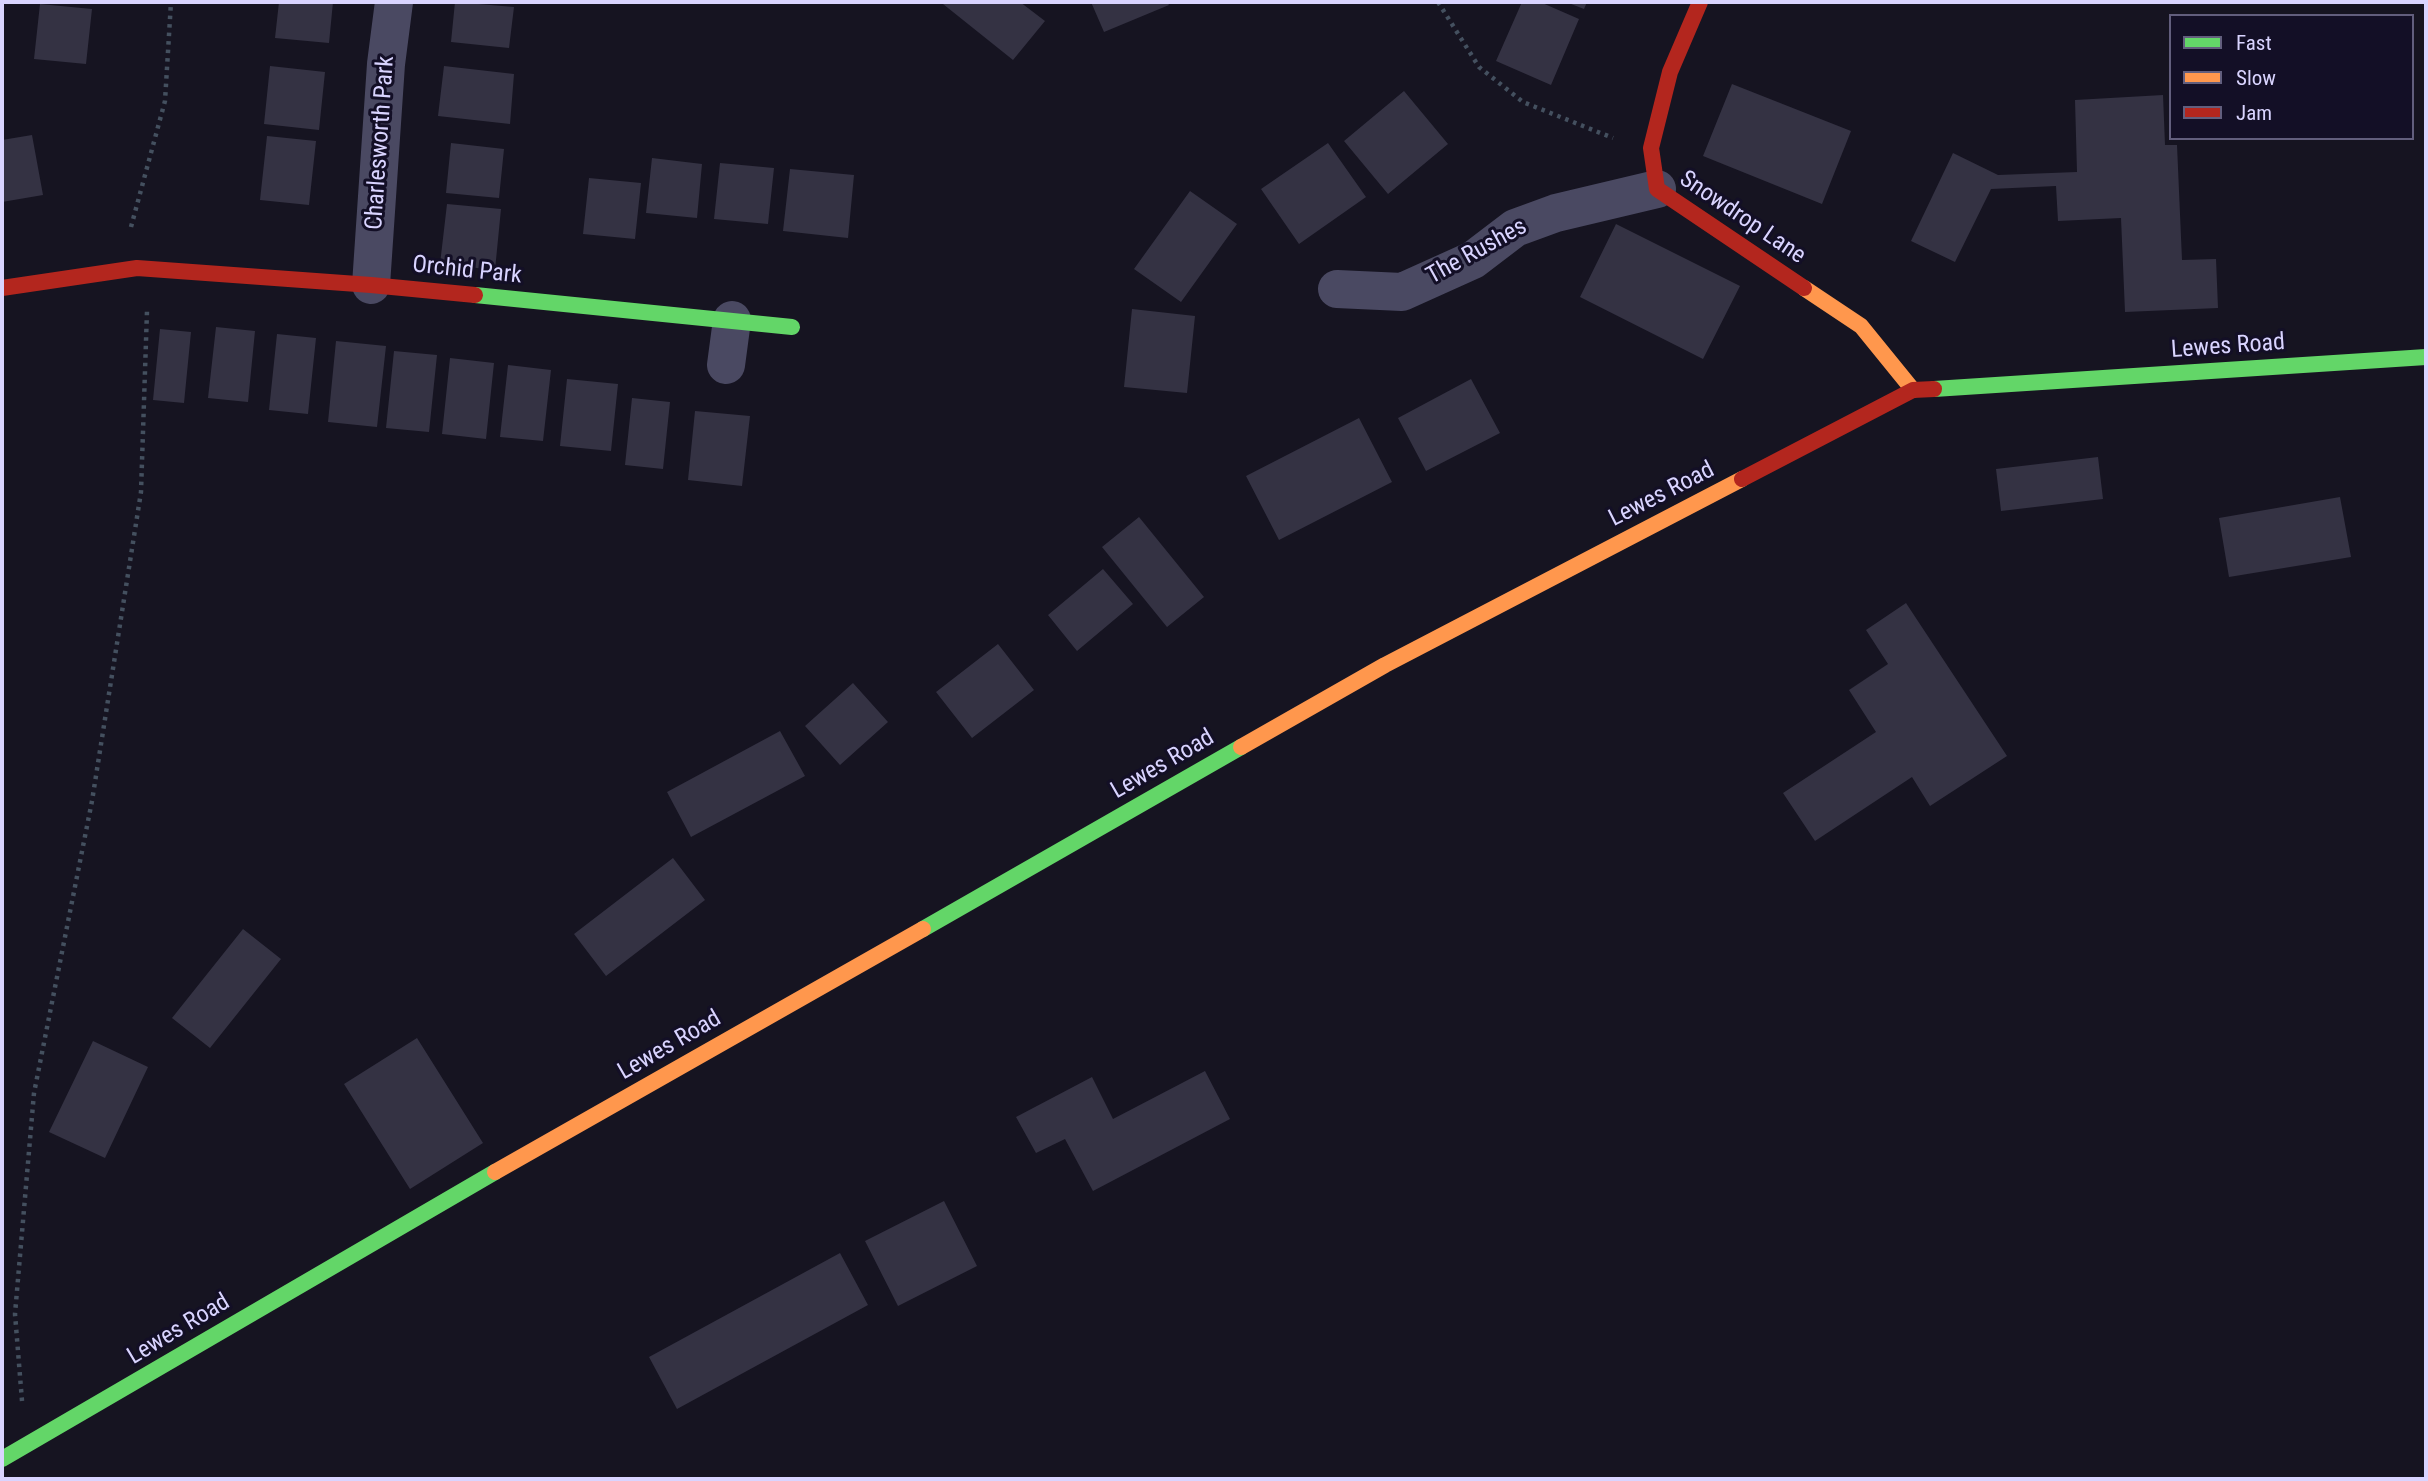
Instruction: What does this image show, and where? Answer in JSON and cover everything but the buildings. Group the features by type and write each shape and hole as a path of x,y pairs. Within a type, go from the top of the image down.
{"main road":[{"name":"Snowdrop Lane","path":"1700,2 1670,72 1651,148 1657,189 1861,326 1913,390"},
{"name":"Orchid Park","path":"2,288 137,268 371,285 792,327"},
{"name":"Lewes Road","path":"2,1460 345,1258 1385,665 1913,390 2426,357"}],"street":[{"name":"Charlesworth Park","path":"371,285 386,64 394,2"},
{"name":"The Rushes","path":"1337,289 1402,292 1473,260 1515,228 1556,213 1657,189"},
{"path":"726,365 732,320"}],"path":[{"path":"26,1446 15,1314 34,1093 92,801 141,492 148,315 130,233 165,101 171,2"},
{"path":"1438,2 1479,66 1524,102 1626,143 1651,148"}],"traffic: fast":[{"path":"475,295 792,327"},
{"path":"1934,389 2426,357"},
{"path":"923,929 1241,747"},
{"path":"2,1459 495,1172"}],"traffic: slow":[{"path":"1804,288 1861,326 1913,390"},
{"path":"1241,747 1385,665 1742,479"},
{"path":"495,1172 923,929"}],"traffic: jam":[{"path":"1700,2 1670,72 1651,148 1657,189 1804,288"},
{"path":"2,288 137,268 475,295"},
{"path":"1742,479 1913,390 1934,389"}]}
